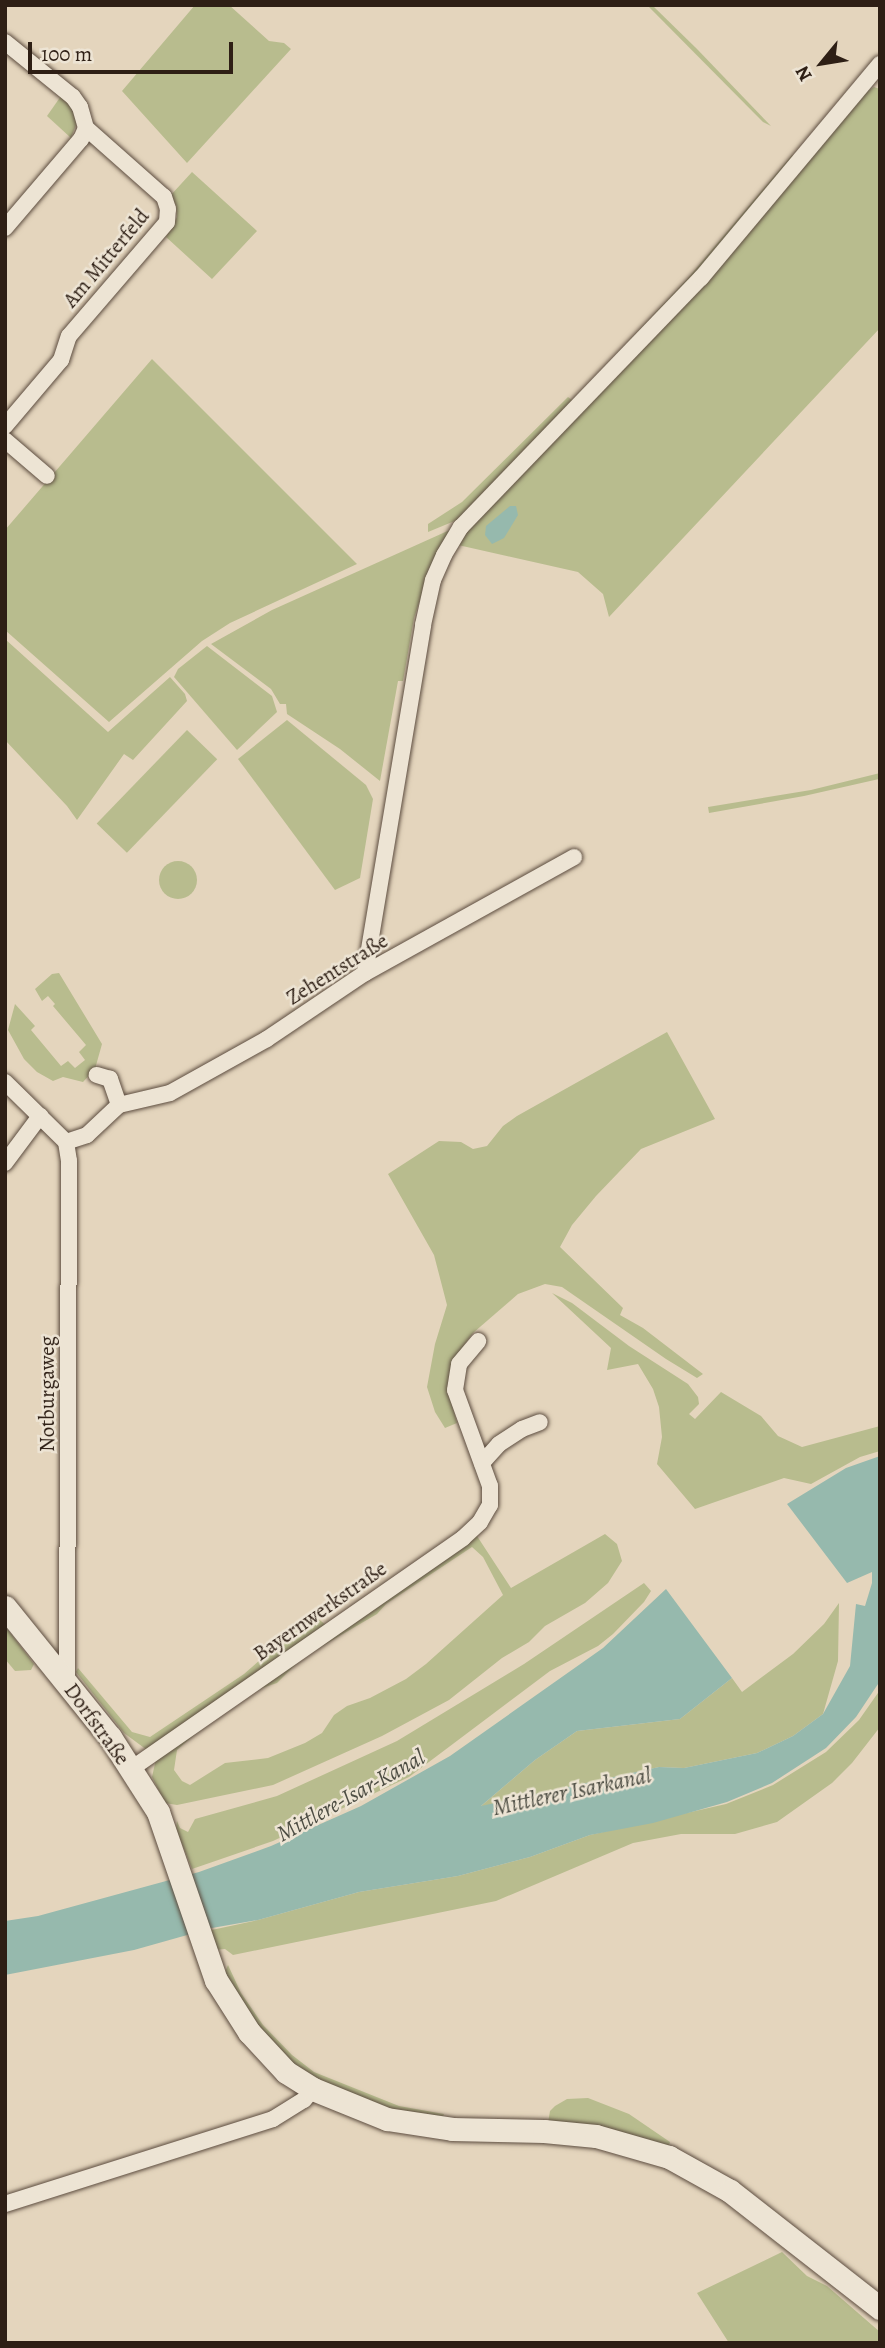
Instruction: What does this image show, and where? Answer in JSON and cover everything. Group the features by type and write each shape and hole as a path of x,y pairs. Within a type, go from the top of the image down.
{"street":[{"path":"5,41 73,97 80,107 86,128 81,139 5,228"},
{"path":"365,973 423,625 433,580 444,555 469,518 701,278 880,64"},
{"name":"Am Mitterfeld","path":"5,426 61,360 69,335 167,222 168,209 164,197 86,128"},
{"path":"5,440 47,475"},
{"name":"Zehentstraße","path":"119,1105 170,1093 267,1039 365,973 574,857"},
{"path":"5,1082 66,1142 87,1135 119,1105 110,1079 97,1075"},
{"path":"5,1163 40,1116"},
{"name":"Notburgaweg","path":"66,1142 69,1161 67,1683"},
{"name":"Bayernwerkstraße","path":"131,1769 463,1538 480,1522 491,1505 490,1486 455,1390 459,1364 478,1341"},
{"path":"482,1463 499,1444 522,1429 540,1422"},
{"name":"Dorfstraße","path":"5,1608 110,1737 158,1812 204,1951 223,1995 248,2032 286,2072 313,2089 387,2119 452,2129 585,2135 647,2148 690,2166 730,2191 880,2308"},
{"path":"5,2204 274,2119 303,2100 313,2089"}],"green space":[{"path":"195,5 229,5 269,41 284,43 291,49 187,163 122,91"},
{"path":"647,5 652,5 771,126 763,122"},
{"path":"874,87 880,89 880,328 609,617 603,594 578,572 458,545 470,526 866,92"},
{"path":"61,96 72,109 77,122 71,138 47,116"},
{"path":"792,155 794,157 692,280 457,520 428,532 428,524 462,502 568,397 572,400 591,381 688,278"},
{"path":"192,172 257,231 212,279 166,237 177,217 176,205 170,196"},
{"path":"152,359 357,564 230,623 202,641 109,722 5,630 5,530"},
{"path":"452,529 427,578 414,618 403,681 398,681 380,781 340,749 287,714 286,704 280,704 271,689 211,644 272,610"},
{"path":"5,639 108,732 170,677 185,694 187,701 133,760 124,754 77,820 5,740"},
{"path":"207,646 272,696 277,712 237,750 174,677 178,669"},
{"path":"287,720 366,785 373,799 360,878 335,890 238,759"},
{"path":"187,730 217,759 127,853 97,824"},
{"path":"880,773 879,779 709,813 708,807 811,790"},
{"path":"178,861 191,867 197,880 191,893 178,899 165,893 159,880 165,867"},
{"path":"59,973 102,1044 95,1069 83,1082 63,1077 53,1081 37,1072 24,1059 8,1030 15,1004 35,1026 31,1030 61,1066 68,1061 75,1068 85,1060 79,1052 86,1045 53,1006 55,1004 48,996 42,1001 35,989 52,974"},
{"path":"667,1032 715,1119 641,1149 572,1225 560,1247 623,1308 620,1315 643,1328 703,1374 697,1378 562,1287 545,1284 518,1294 473,1333 464,1345 450,1396 457,1423 445,1428 435,1412 427,1387 435,1344 447,1305 434,1255 388,1174 439,1141 461,1142 473,1149 487,1146 503,1126 517,1116"},
{"path":"552,1293 572,1303 629,1346 688,1384 698,1397 699,1404 689,1414 695,1419 721,1392 761,1416 778,1436 802,1447 880,1426 880,1451 860,1457 811,1484 784,1478 695,1509 657,1464 662,1437 659,1407 653,1389 638,1364 607,1370 611,1348"},
{"path":"605,1534 617,1544 622,1561 608,1583 585,1603 545,1626 529,1642 502,1658 449,1700 382,1736 273,1785 177,1805 165,1803 152,1777 156,1759 477,1536 511,1588","holes":["472,1547 483,1557 503,1595 406,1679 370,1698 347,1706 334,1715 322,1733 268,1758 225,1763 190,1785 182,1781 174,1770 177,1750 201,1729 256,1690 277,1683 302,1658 377,1614 386,1604"]},
{"path":"644,1583 651,1591 613,1634 598,1646 550,1671 409,1777 273,1841 192,1869 176,1829 177,1821 180,1828 188,1832 195,1819 277,1796 397,1741 524,1664"},
{"path":"839,1603 838,1661 823,1714 793,1736 757,1753 684,1768 659,1767 480,1807 535,1760 577,1731 680,1719 732,1678 742,1692 793,1654 824,1624"},
{"path":"312,1614 326,1625 147,1750 124,1733 76,1672 78,1668 132,1732 150,1737 244,1674"},
{"path":"5,1626 34,1664 31,1670 15,1671 5,1659"},
{"path":"880,1690 880,1727 852,1763 832,1783 777,1822 735,1834 681,1834 633,1843 496,1901 233,1955 225,1949 213,1950 207,1931 359,1892 458,1876 530,1857 590,1835 726,1804 773,1785 826,1752 859,1720"},
{"path":"228,1965 241,1993 263,2025 292,2055 314,2072 399,2106 444,2114 442,2119 376,2109 308,2077 261,2034 224,1974"},
{"path":"588,2098 629,2114 670,2142 668,2149 548,2123 550,2111 555,2106 567,2099"},
{"path":"782,2252 807,2276 827,2286 880,2332 880,2343 729,2343 697,2293"}],"water":[{"path":"510,506 516,506 518,515 504,538 492,544 485,535 486,526"},
{"name":"Mittlerer Isarkanal","path":"880,1456 880,1681 856,1717 826,1748 772,1783 727,1802 653,1823 590,1835 530,1857 458,1876 359,1892 134,1950 5,1975 5,1921 38,1916 199,1872 271,1846 361,1806 450,1756 603,1648 666,1589 732,1678 680,1719 577,1731 535,1760 481,1806 659,1767 684,1768 757,1753 793,1736 823,1714 850,1666 856,1604 865,1606 872,1583 872,1572 847,1583 787,1504 846,1468"}],"water label":[{"name":"Mittlere-Isar-Kanal","path":"351,1796"}]}
